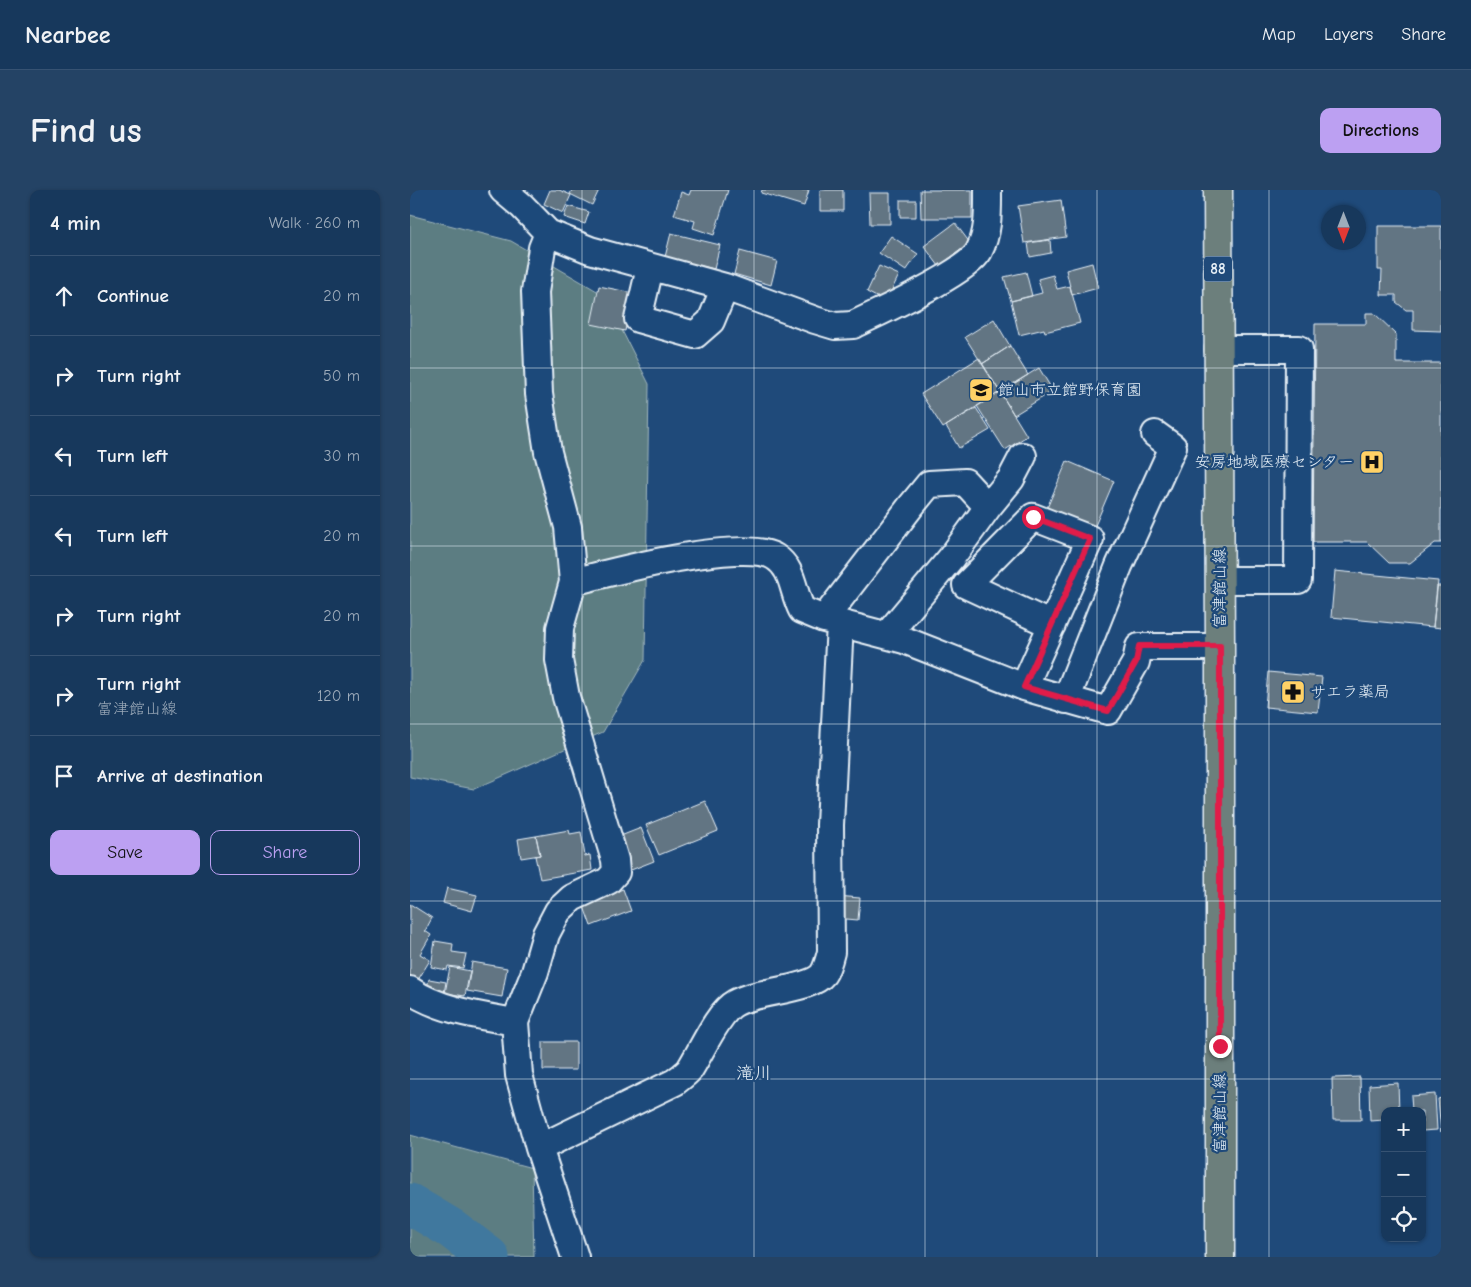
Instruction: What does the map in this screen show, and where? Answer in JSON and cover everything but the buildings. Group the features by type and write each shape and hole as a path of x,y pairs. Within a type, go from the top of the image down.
{"main road":[{"name":"富津館山線","path":"1218,190 1220,1257"}],"street":[{"path":"503,190 522,206 548,233 590,250 650,268 726,287 835,326 853,326 951,275 969,262 979,252 987,228 988,190"},
{"path":"548,233 542,248 535,292 539,394 548,452 568,527 573,582 560,628 559,660 566,697 615,860 616,872 608,881 572,898 558,911 546,934 535,972 515,1022 519,1075 539,1148 575,1257"},
{"path":"650,268 638,319 695,335 711,321 726,287"},
{"path":"1218,348 1299,349 1298,580 1220,580"},
{"path":"1066,700 1119,566 1173,448 1155,434"},
{"path":"887,635 951,558 1011,479 1023,456"},
{"path":"539,1148 676,1082 688,1071 720,1018 733,1004 747,997 809,983 822,975 828,964 831,952 832,621 910,506 929,484 965,482 988,507"},
{"path":"1024,687 1052,625 1090,539 1033,517 966,585 1052,625"},
{"path":"573,582 642,564 732,551 758,551 775,556 790,571 802,610 832,621 887,635 1024,687 1108,711 1136,662 1139,646 1220,646"},
{"path":"410,990 421,998 476,1015 515,1022"}],"green space":[{"path":"410,215 511,241 604,295 649,384 645,660 603,732 474,789 410,777"},
{"path":"410,1135 532,1168 534,1257 410,1257"}],"waterway":[{"name":"滝川","path":"410,1204 452,1229 489,1257"}],"place":[{"name":"館山市立館野保育園","path":"981,390"},
{"name":"安房地域医療センター","path":"1372,462"},
{"name":"サエラ薬局","path":"1293,692"}],"district":[{"name":"滝川","path":"754,1073"}],"route":[{"path":"1033,517 1090,539 1024,687 1108,711 1136,662 1139,646 1220,646 1220,1046"}]}
